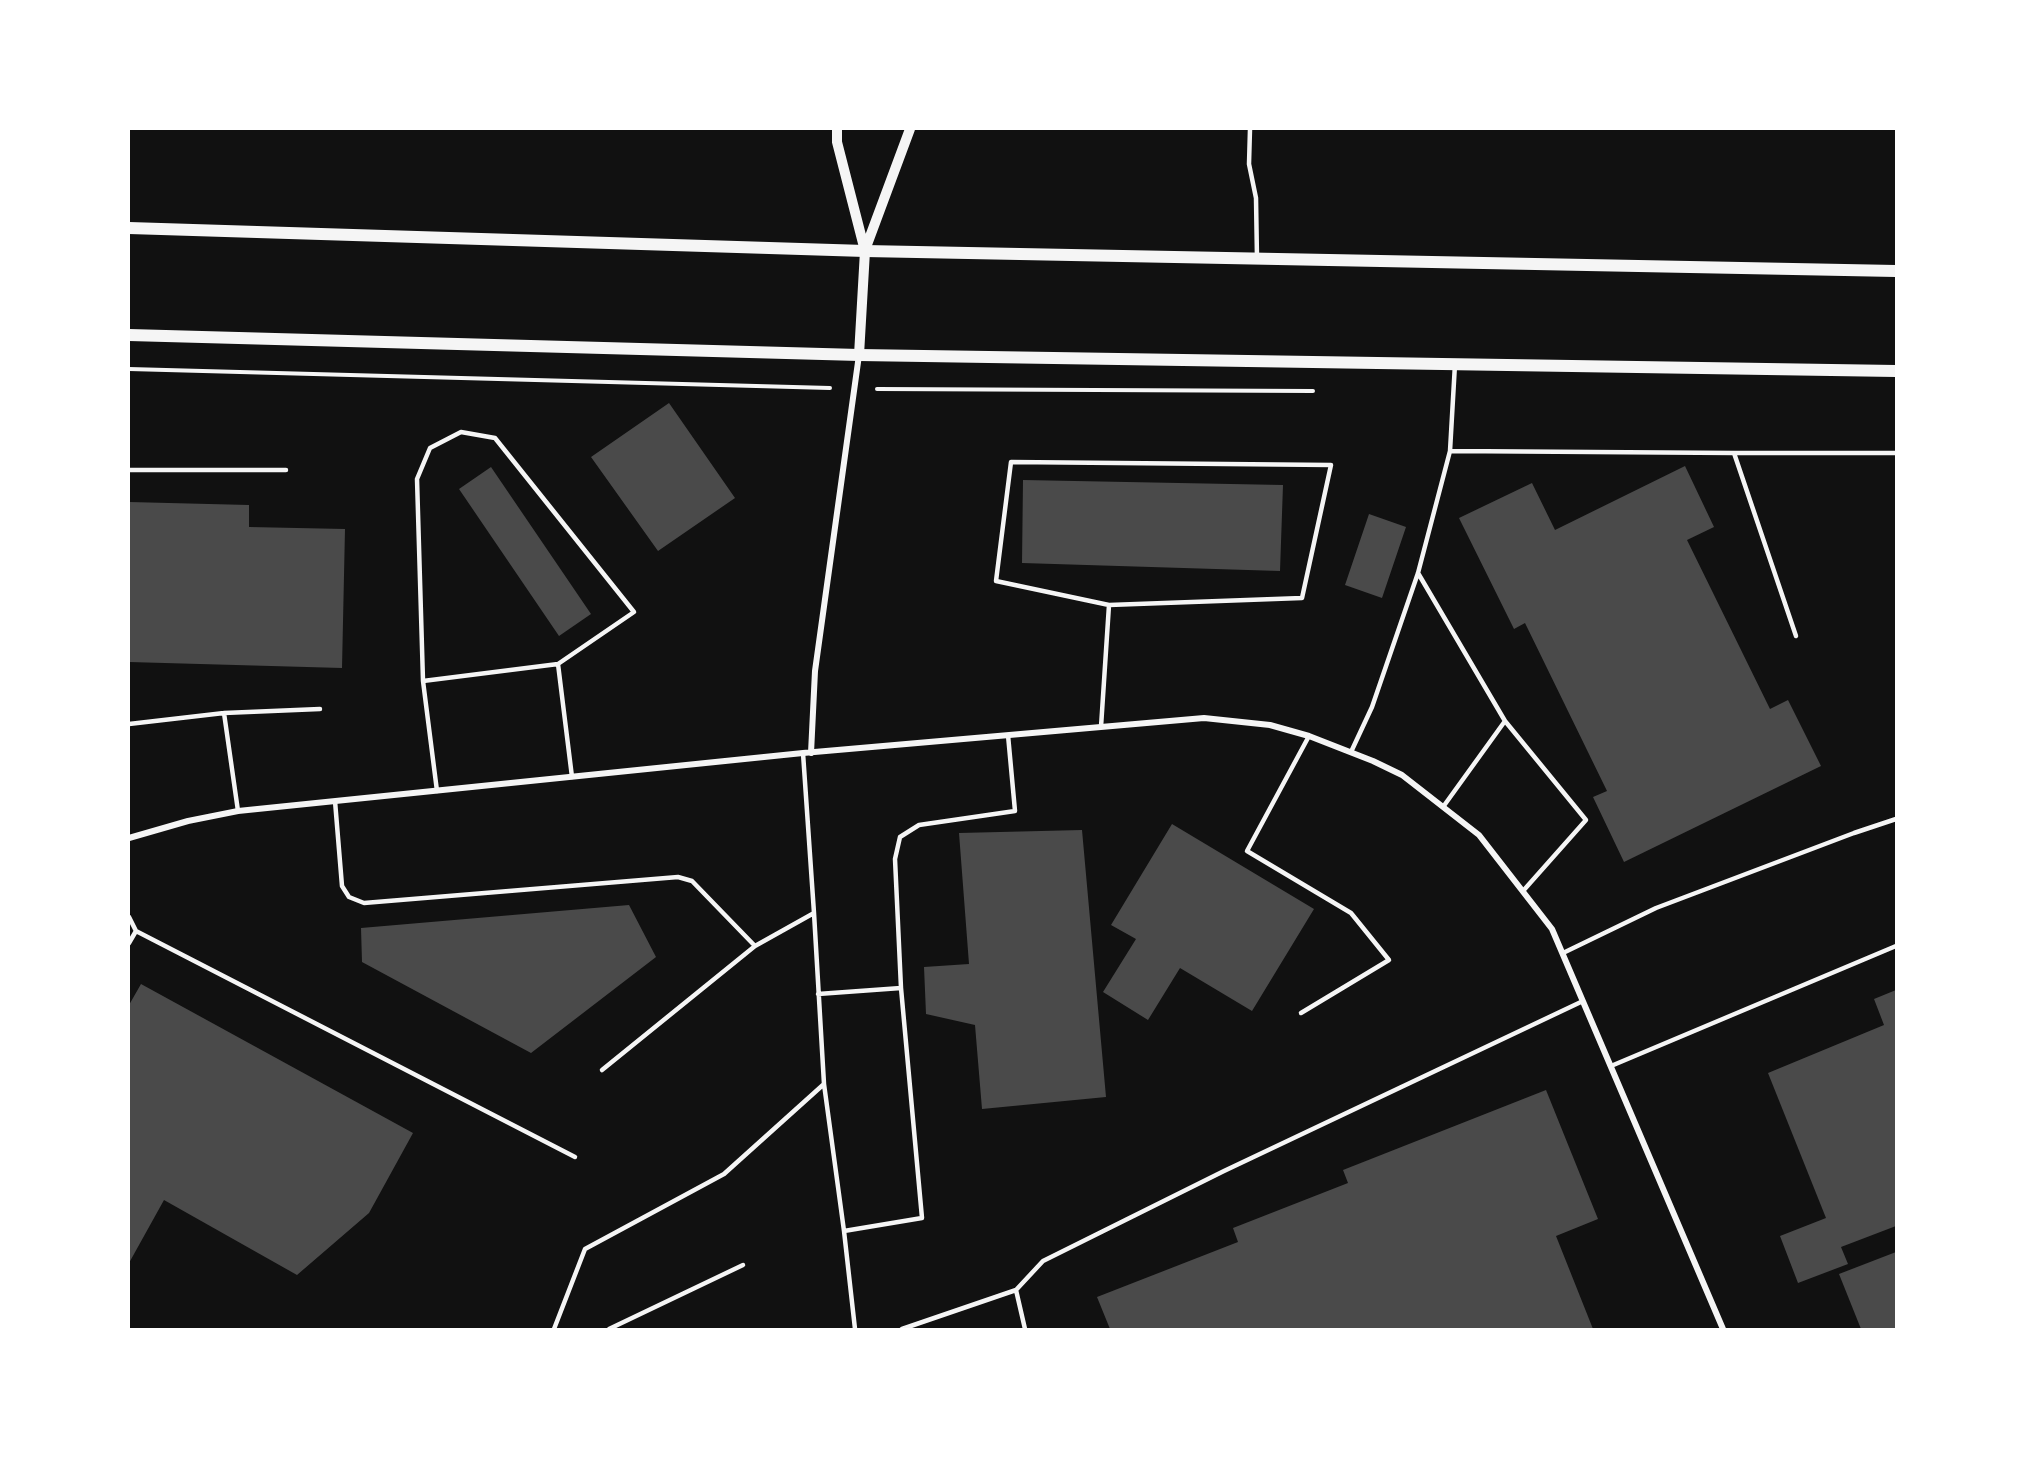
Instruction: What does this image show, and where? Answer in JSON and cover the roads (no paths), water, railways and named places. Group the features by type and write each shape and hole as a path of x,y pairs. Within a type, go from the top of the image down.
{"main road":[{"path":"129,228 865,251 1896,271"},
{"path":"129,335 860,355 1896,371"}],"street":[{"path":"811,753 815,671 860,355 865,251 840,157 837,129"},
{"path":"865,251 910,129"},
{"path":"129,838 188,821 238,811 803,753 1204,718 1270,725 1309,736 1402,775 1479,834 1552,929 1723,1329"}],"lane":[{"path":"1250,129 1249,164 1256,198 1257,259"},
{"path":"1351,752 1372,707 1418,573 1450,451 1455,364"},
{"path":"423,681 558,664 634,612 495,438 461,432 430,447 417,479 423,681 437,791"},
{"path":"1450,451 1896,453"},
{"path":"1734,453 1796,636"},
{"path":"1011,462 1331,465 1302,598 1109,605 996,581 1011,462"},
{"path":"129,470 286,470"},
{"path":"1418,573 1505,721 1586,820 1523,891"},
{"path":"1101,727 1109,605"},
{"path":"558,664 572,777"},
{"path":"129,724 224,713 320,709"},
{"path":"224,713 238,811"},
{"path":"1443,807 1505,721"},
{"path":"844,1231 922,1218 901,988 895,859 900,837 919,825 1015,811 1008,735"},
{"path":"1301,1013 1389,960 1351,913 1247,851 1309,736"},
{"path":"803,753 824,1084 855,1329"},
{"path":"335,801 342,886 350,897 364,903 678,877 693,881 755,946"},
{"path":"1563,953 1656,908 1896,819"},
{"path":"602,1070 755,946 814,913"},
{"path":"129,917 135,931 575,1157"},
{"path":"129,943 135,931"},
{"path":"1611,1066 1896,946"},
{"path":"818,994 901,988"},
{"path":"902,1329 1016,1290 1042,1261 1234,1166 1583,1001"},
{"path":"554,1329 585,1249 724,1174 824,1084"},
{"path":"609,1329 743,1265"},
{"path":"1016,1290 1025,1329"}]}
